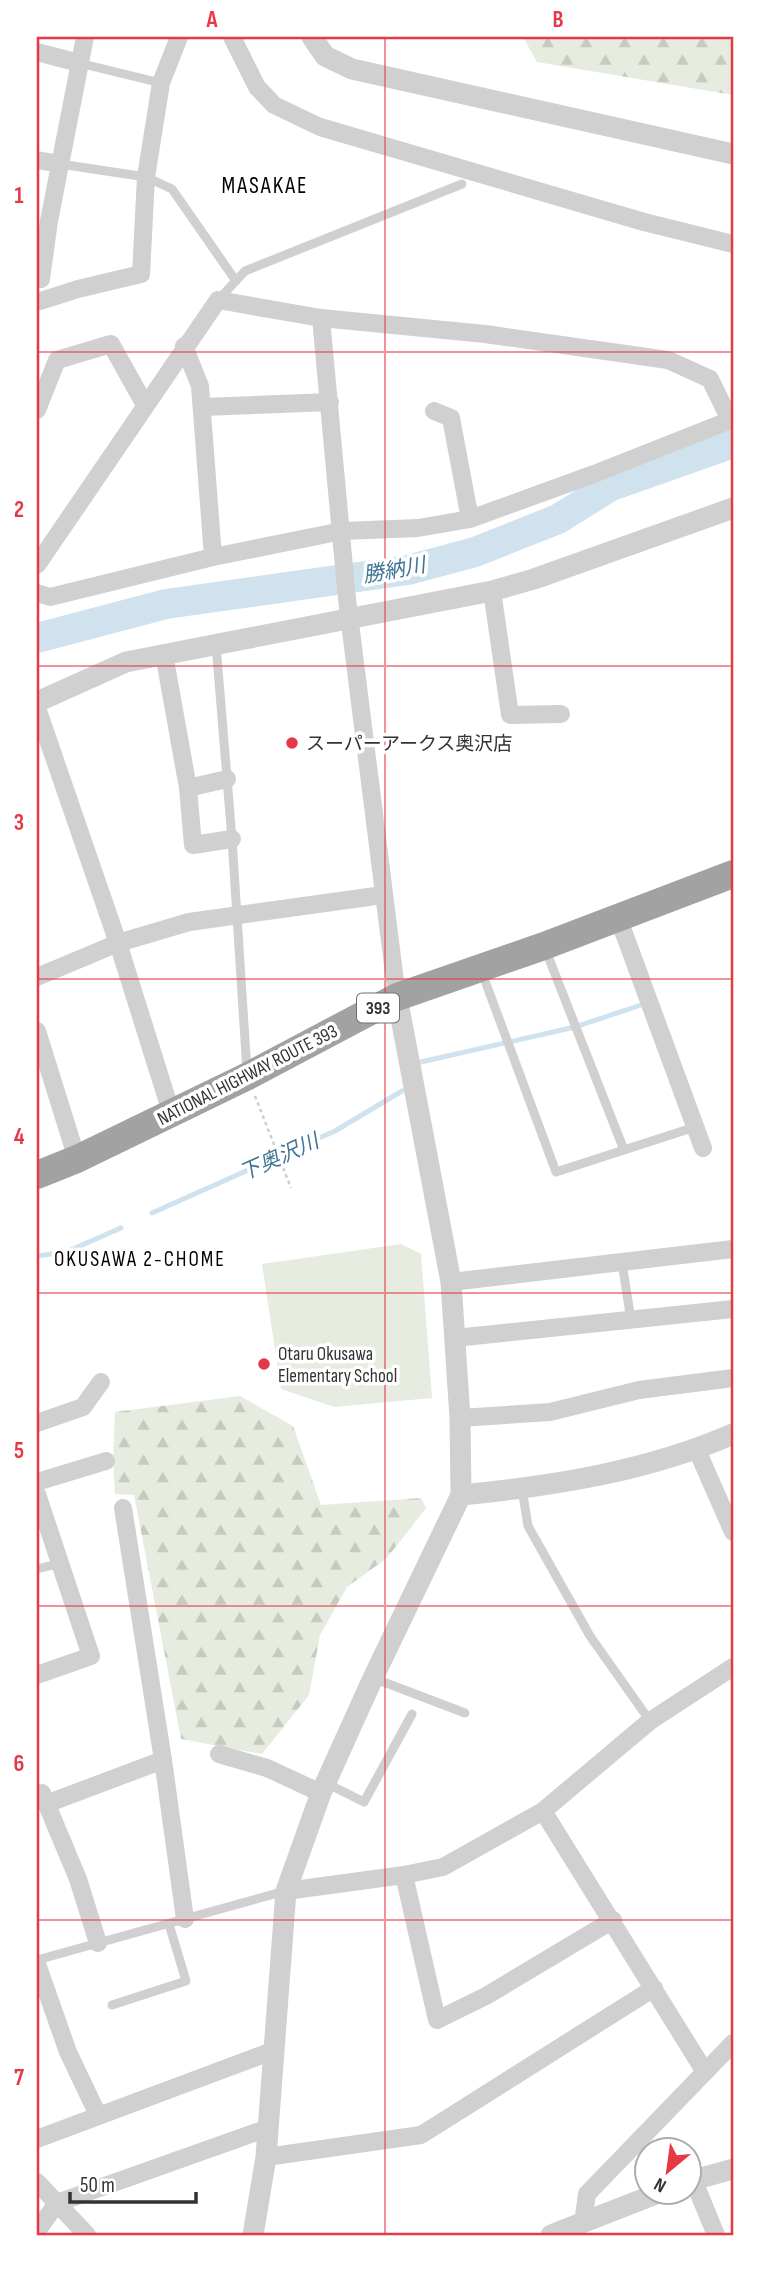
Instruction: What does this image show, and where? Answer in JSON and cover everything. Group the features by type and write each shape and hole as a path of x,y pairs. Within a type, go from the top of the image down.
{"highway":[{"name":"NATIONAL HIGHWAY ROUTE 393","path":"37,1175 77,1159 248,1076 397,998 544,946 733,874"}],"street":[{"path":"78,289 39,279 85,37"},
{"path":"37,302 141,274 146,177 161,83 178,37"},
{"path":"232,37 257,87 274,106 320,127 644,222 733,244"},
{"path":"312,37 325,56 352,69 733,154"},
{"path":"37,52 79,63"},
{"path":"37,160 60,164"},
{"path":"462,184 483,176"},
{"path":"37,565 184,346 218,300 321,318 485,334 667,360 710,379 732,419 594,474 470,519 418,528 342,534 213,557 50,597 37,593"},
{"path":"253,2235 266,2157 286,1891 324,1788 373,1678 461,1495 460,1418 451,1282 397,998 383,895 349,609 321,318"},
{"path":"37,410 57,360 111,344 145,405"},
{"path":"184,346 200,386 213,557"},
{"path":"202,407 330,402"},
{"path":"434,411 451,418 470,519"},
{"path":"37,702 126,662 216,643 349,609 492,591 534,579 733,508"},
{"path":"492,591 510,715 561,714"},
{"path":"164,654 188,788 193,845 232,839"},
{"path":"37,708 118,943 171,1112"},
{"path":"188,788 227,779"},
{"path":"37,977 118,943 189,922 383,895"},
{"path":"618,917 703,1148"},
{"path":"37,1031 77,1159"},
{"path":"451,1282 733,1252"},
{"path":"455,1338 733,1309"},
{"path":"460,1418 550,1412 639,1390 733,1378"},
{"path":"37,1423 83,1406 101,1382"},
{"path":"461,1495 556,1485 697,1450 733,1434"},
{"path":"697,1450 733,1532"},
{"path":"37,1482 106,1461"},
{"path":"37,1494 91,1656 37,1675"},
{"path":"123,1508 163,1760 177,1921"},
{"path":"286,1891 443,1867 543,1811 650,1721 733,1667"},
{"path":"219,1755 324,1788"},
{"path":"98,1943 78,1879 41,1800 163,1760"},
{"path":"543,1811 705,2072"},
{"path":"404,1875 437,2020 486,1996 613,1920"},
{"path":"37,1962 68,2052 98,2115"},
{"path":"266,2157 421,2135 654,1988"},
{"path":"583,2222 587,2194 733,2043"},
{"path":"37,2139 275,2050"},
{"path":"37,2231 57,2203 268,2128"},
{"path":"704,2177 733,2169"},
{"path":"37,2182 87,2235"},
{"path":"551,2235 634,2202"},
{"path":"703,2206 716,2235"}],"lane":[{"path":"79,63 161,83"},
{"path":"60,164 146,177 172,190 236,281"},
{"path":"218,300 245,271 462,184"},
{"path":"216,643 248,1076"},
{"path":"544,946 624,1150"},
{"path":"481,968 556,1172 695,1127"},
{"path":"622,1263 631,1320"},
{"path":"522,1489 528,1526 590,1636 650,1721"},
{"path":"37,1569 61,1563"},
{"path":"373,1678 465,1713"},
{"path":"324,1788 364,1802 412,1714"},
{"path":"37,1962 286,1891"},
{"path":"112,2005 186,1981 177,1921"}],"path":[{"path":"248,1076 291,1188"}],"green space":[{"path":"523,37 733,37 733,95 537,62"},
{"path":"401,1244 421,1254 432,1398 334,1407 281,1389 262,1264"},
{"path":"240,1396 293,1426 321,1505 421,1498 426,1508 387,1558 347,1587 320,1635 309,1695 262,1754 181,1739 134,1495 115,1494 115,1412"}],"waterway":[{"name":"勝納川","path":"37,638 166,604 408,570 475,552 558,519 611,486 733,443"},
{"path":"421,1062 575,1027 647,1003"},
{"name":"下奥沢川","path":"152,1213 335,1131 402,1091"},
{"name":"下奥沢川","path":"37,1256 66,1252 121,1228"}],"place":[{"name":"スーパーアークス奥沢店","path":"292,743"},
{"name":"Otaru Okusawa Elementary School","path":"264,1364"}],"district":[{"name":"MASAKAE","path":"265,185"},
{"name":"OKUSAWA 2-CHOME","path":"140,1259"}]}
